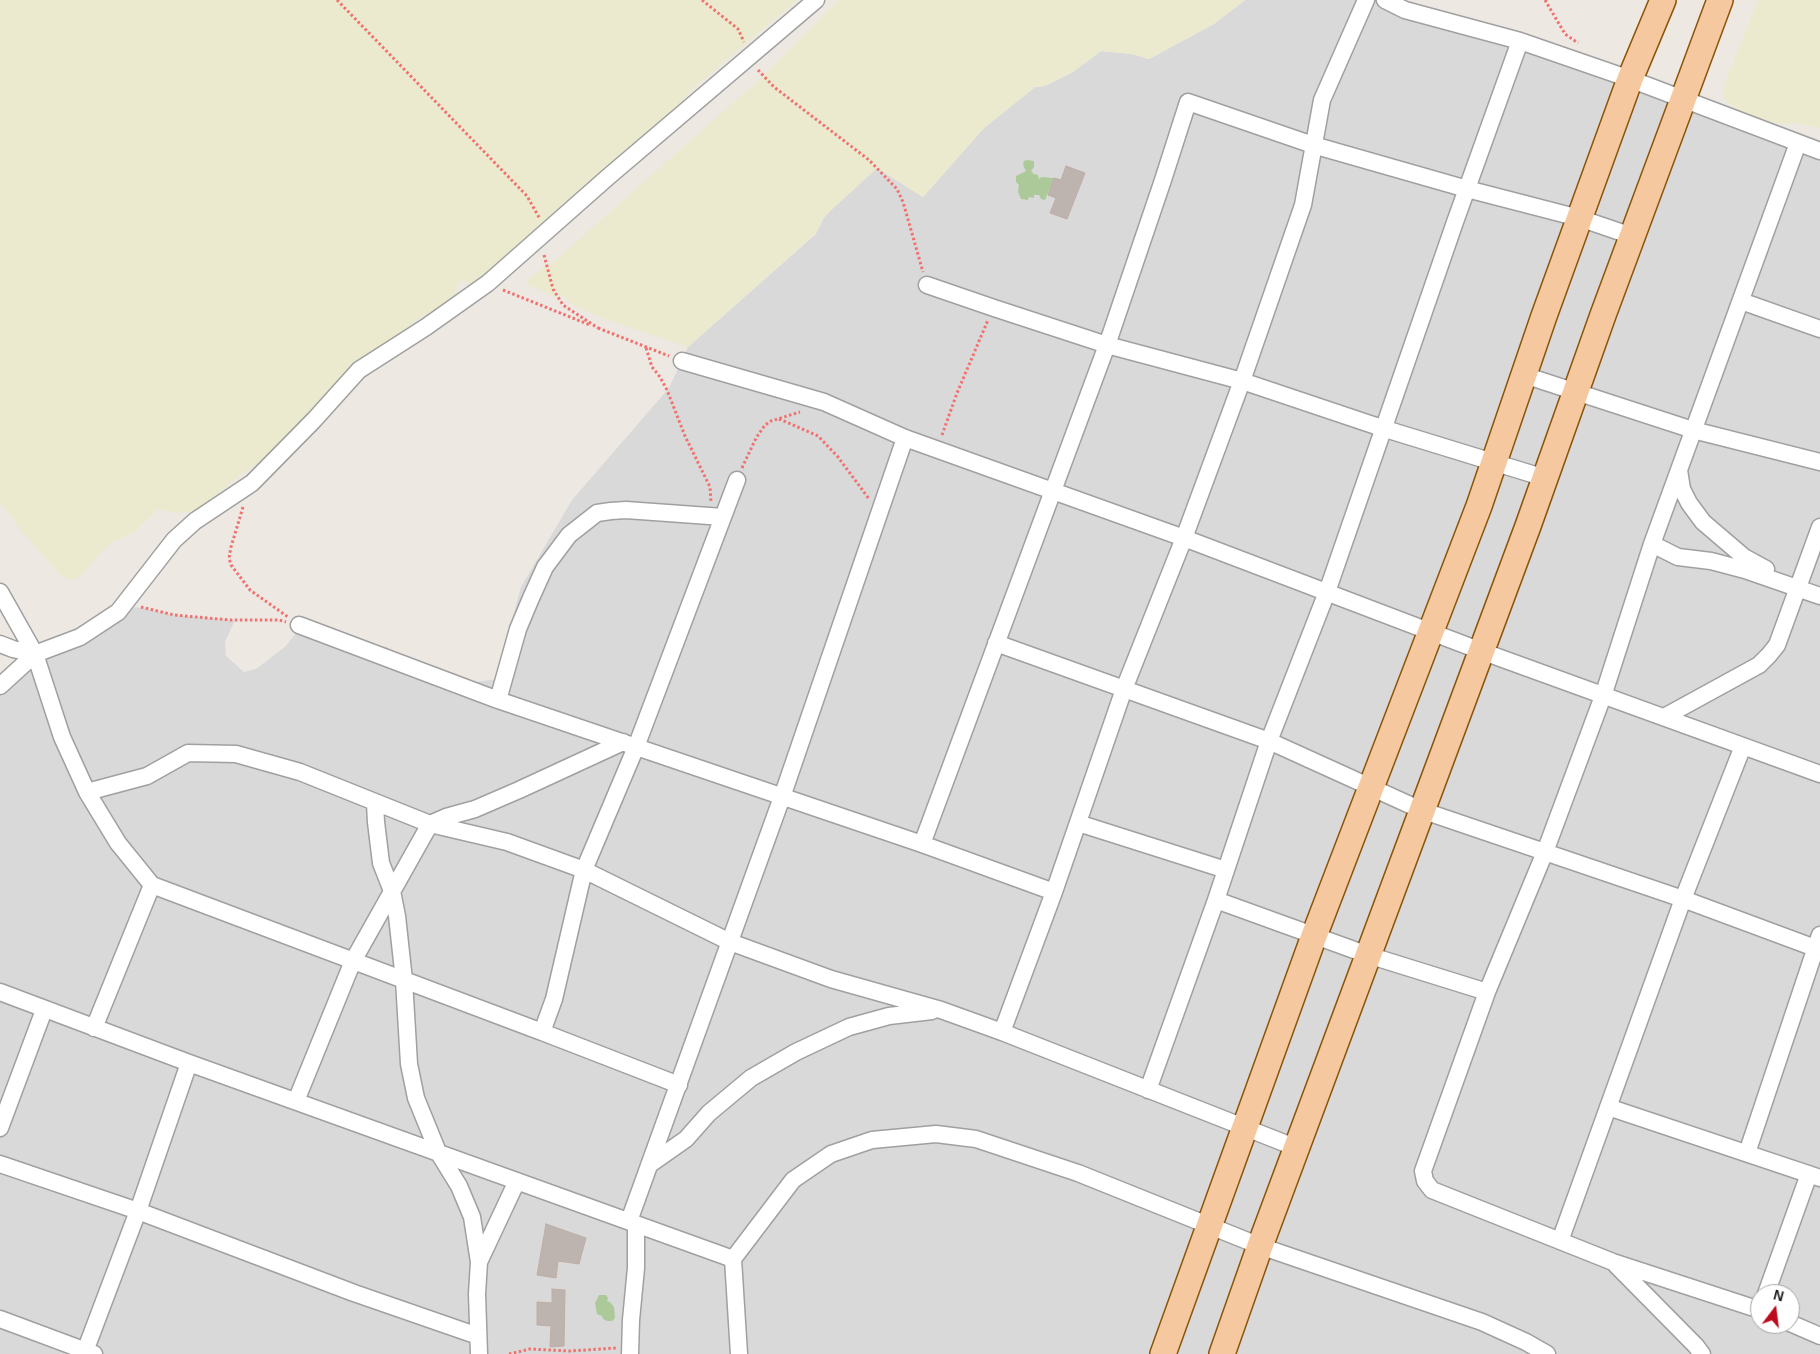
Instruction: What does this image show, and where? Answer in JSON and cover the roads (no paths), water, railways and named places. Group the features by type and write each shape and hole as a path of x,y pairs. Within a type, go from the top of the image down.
{"main road":[{"path":"1163,1354 1314,936 1432,632 1630,79 1663,0"},
{"path":"1222,1354 1296,1148 1720,0"}],"street":[{"path":"0,686 35,654 80,637 118,612 174,540 195,521 252,483 314,420 359,370 426,327 488,283 540,236 816,0"},
{"path":"1002,1032 1054,892 1124,690 1184,538 1242,381 1303,205 1308,186 1313,145 1322,100 1366,0"},
{"path":"1385,0 1405,10 1520,42 1630,79 1820,151"},
{"path":"1148,1090 1216,900 1269,741 1326,592 1382,428 1520,42"},
{"path":"922,844 1107,345 1188,102 1313,145 1467,189 1579,218 1632,236"},
{"path":"1750,1307 1613,1262 1432,1190 1425,1181 1423,1171 1488,992 1545,852 1604,696 1652,544 1798,143"},
{"path":"927,285 1107,345 1242,381 1382,428 1545,478"},
{"path":"1741,300 1820,329"},
{"path":"682,361 824,402 905,438 1054,490 1481,651 1820,774"},
{"path":"1524,375 1693,430 1820,462"},
{"path":"630,1351 636,1268 632,1223 649,1166 782,797 905,438"},
{"path":"1679,469 1682,489 1689,503 1703,522 1744,556 1798,587"},
{"path":"542,1032 554,999 584,870 716,516 737,480"},
{"path":"498,700 518,629 544,567 568,535 597,513 611,511 626,510 716,516"},
{"path":"1664,716 1758,665 1769,655 1777,645 1820,527"},
{"path":"1652,544 1678,557 1711,561 1745,570 1820,596"},
{"path":"0,592 35,654 62,737 87,792 118,843 152,885 679,1084"},
{"path":"298,625 498,700 922,844 1054,892"},
{"path":"996,643 1269,741 1422,810 1683,899 1818,941 1747,1152"},
{"path":"0,644 35,654"},
{"path":"296,1101 353,961 430,824 446,817 475,809 630,745"},
{"path":"1560,1241 1683,899 1743,746"},
{"path":"87,792 147,776 188,753 236,754 300,772 430,824 507,842 584,870 730,942 831,979 941,1010 1002,1032 1296,1148"},
{"path":"375,803 381,863 392,891 397,916 404,980 408,1064 416,1098 438,1152 459,1186 472,1217 479,1262 476,1294 480,1354"},
{"path":"1078,823 1226,870"},
{"path":"94,1028 152,885"},
{"path":"1216,900 1368,955 1488,992"},
{"path":"0,992 188,1063 733,1259"},
{"path":"0,1128 44,1010"},
{"path":"649,1166 686,1139 709,1113 751,1078 796,1052 848,1027 889,1016 941,1010"},
{"path":"0,1319 88,1353 188,1063"},
{"path":"1608,1107 1815,1176 1770,1284"},
{"path":"738,1354 733,1259 793,1180 831,1154 872,1140 936,1134 976,1139 1078,1173 1260,1246 1482,1322 1547,1354"},
{"path":"0,1164 138,1212 354,1294 478,1336"},
{"path":"479,1262 517,1181"},
{"path":"1613,1262 1702,1354"},
{"path":"1800,1327 1820,1336"}]}
